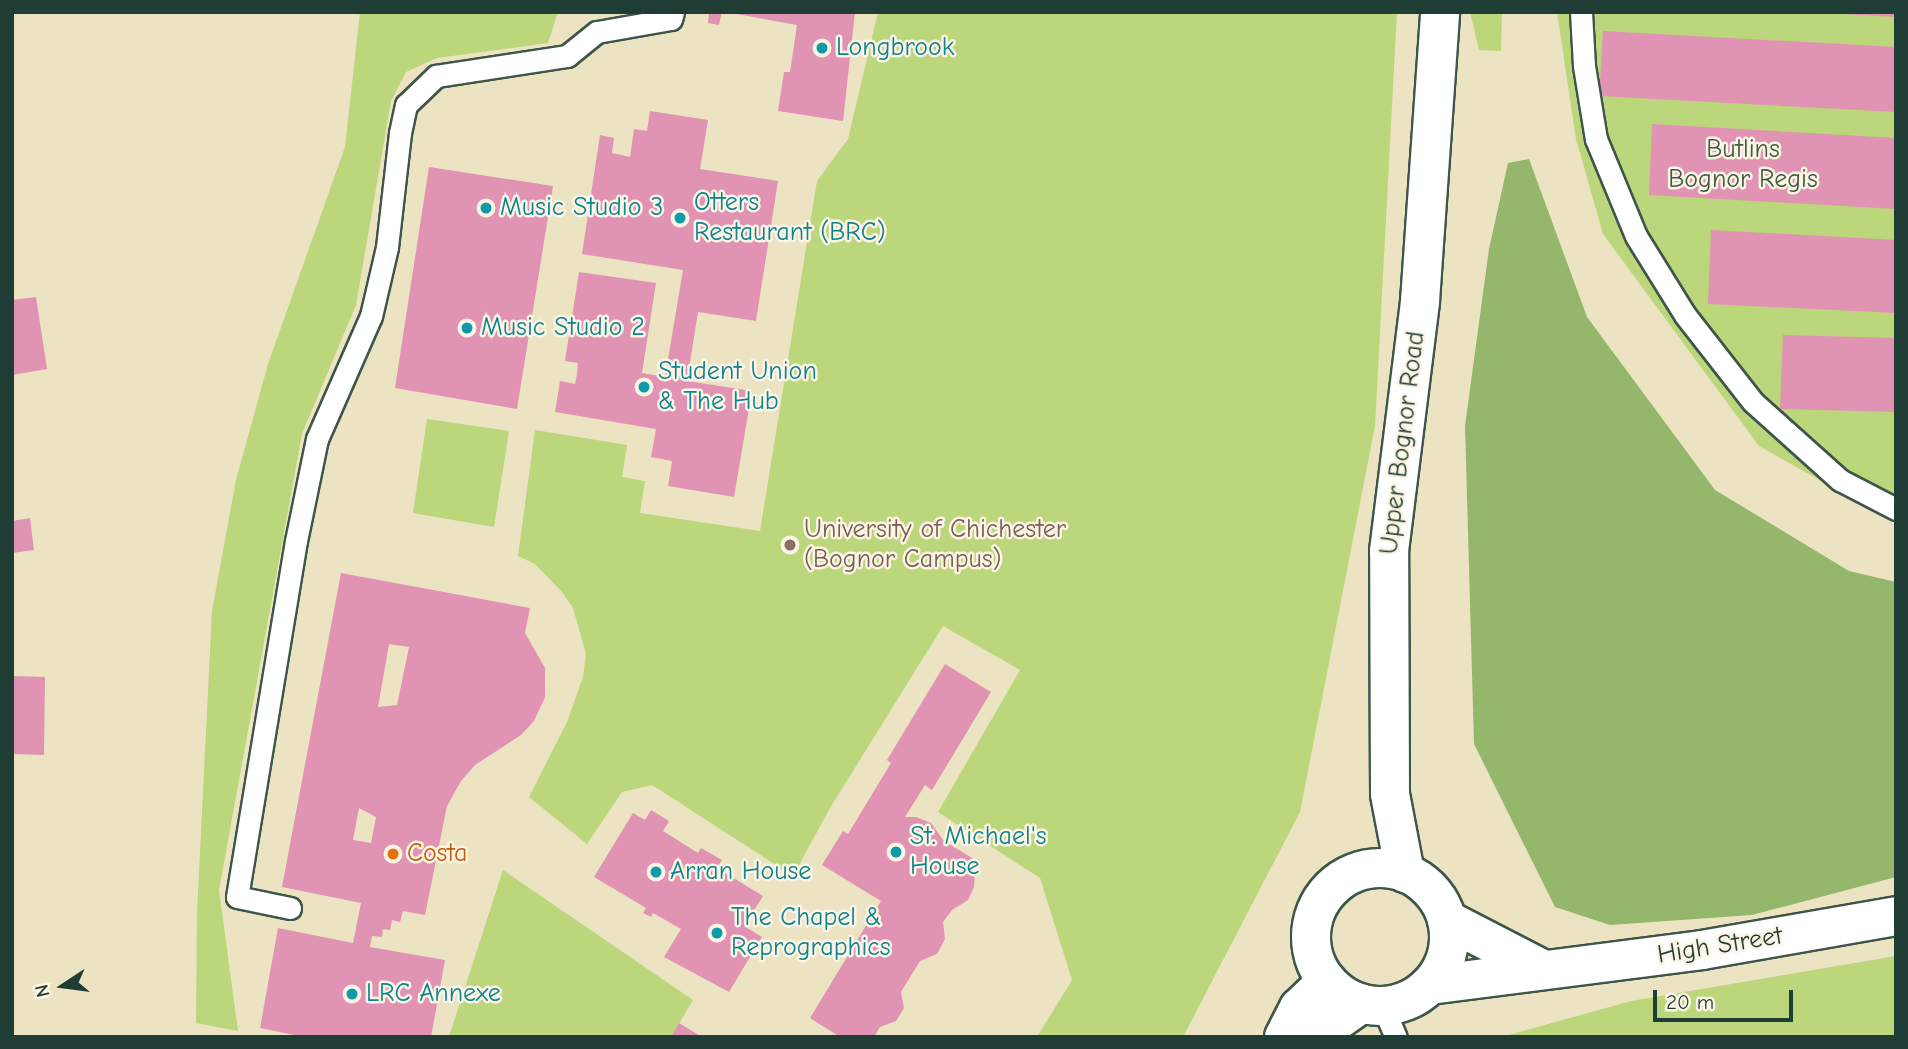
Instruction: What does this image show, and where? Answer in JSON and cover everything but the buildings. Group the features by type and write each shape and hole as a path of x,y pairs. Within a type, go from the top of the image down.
{"main road":[{"name":"Upper Bognor Road","path":"1405,873 1390,794 1389,551 1419,301 1440,12"},
{"path":"1362,870 1390,794"},
{"path":"1314,1037 1380,1016 1430,985 1440,972 1448,950 1447,919 1441,904 1426,885 1405,873 1382,868 1362,870 1335,885 1321,902 1315,918 1312,949 1327,981 1349,999 1380,1016"},
{"name":"High Street","path":"1430,985 1702,950 1896,916"},
{"path":"1447,919 1544,970"},
{"path":"1284,1037 1299,1008 1327,981"}],"lane":[{"path":"290,908 237,897 296,541 317,439 371,316 387,247 400,133 406,105 436,76 567,56 597,32 671,19 673,12"},
{"path":"1581,12 1584,66 1596,139 1636,236 1685,315 1753,402 1840,480 1896,509"}],"green space":[{"path":"360,12 558,12 548,43 437,58 406,72 391,101 356,305 302,434 219,890 238,1031 196,1023 197,913 212,611 236,480 268,364 345,147"},
{"path":"878,12 1397,12 1375,426 1300,812 1183,1037 1037,1037 1072,980 1040,878 938,812 1020,670 943,626 830,808 793,876 652,785 622,792 587,844 529,797 567,722 583,677 586,654 573,608 562,592 535,564 518,556 535,430 627,445 622,477 645,481 640,513 760,531 817,181 848,139"},
{"path":"1470,12 1502,12 1501,51 1479,50"},
{"name":"Butlins Bognor Regis","path":"1557,12 1896,12 1896,523 1759,446 1603,234 1576,139"},
{"path":"1529,159 1587,317 1715,490 1849,571 1896,582 1896,877 1752,915 1610,925 1555,907 1474,744 1465,426 1489,249 1508,163"},
{"path":"427,419 509,431 494,527 413,513"},
{"path":"503,870 693,1000 671,1037 449,1037"},
{"path":"1896,956 1896,1037 1502,1037 1631,1001"}],"place":[{"name":"Longbrook","path":"822,48"},
{"name":"Music Studio 3","path":"486,208"},
{"name":"Otters Restaurant (BRC)","path":"680,218"},
{"name":"Music Studio 2","path":"467,328"},
{"name":"Student Union & The Hub","path":"644,387"},
{"name":"University of Chichester (Bognor Campus)","path":"790,545"},
{"name":"St. Michael's House","path":"896,852"},
{"name":"Costa","path":"393,854"},
{"name":"Arran House","path":"656,872"},
{"name":"The Chapel & Reprographics","path":"717,933"},
{"name":"LRC Annexe","path":"352,994"}]}
